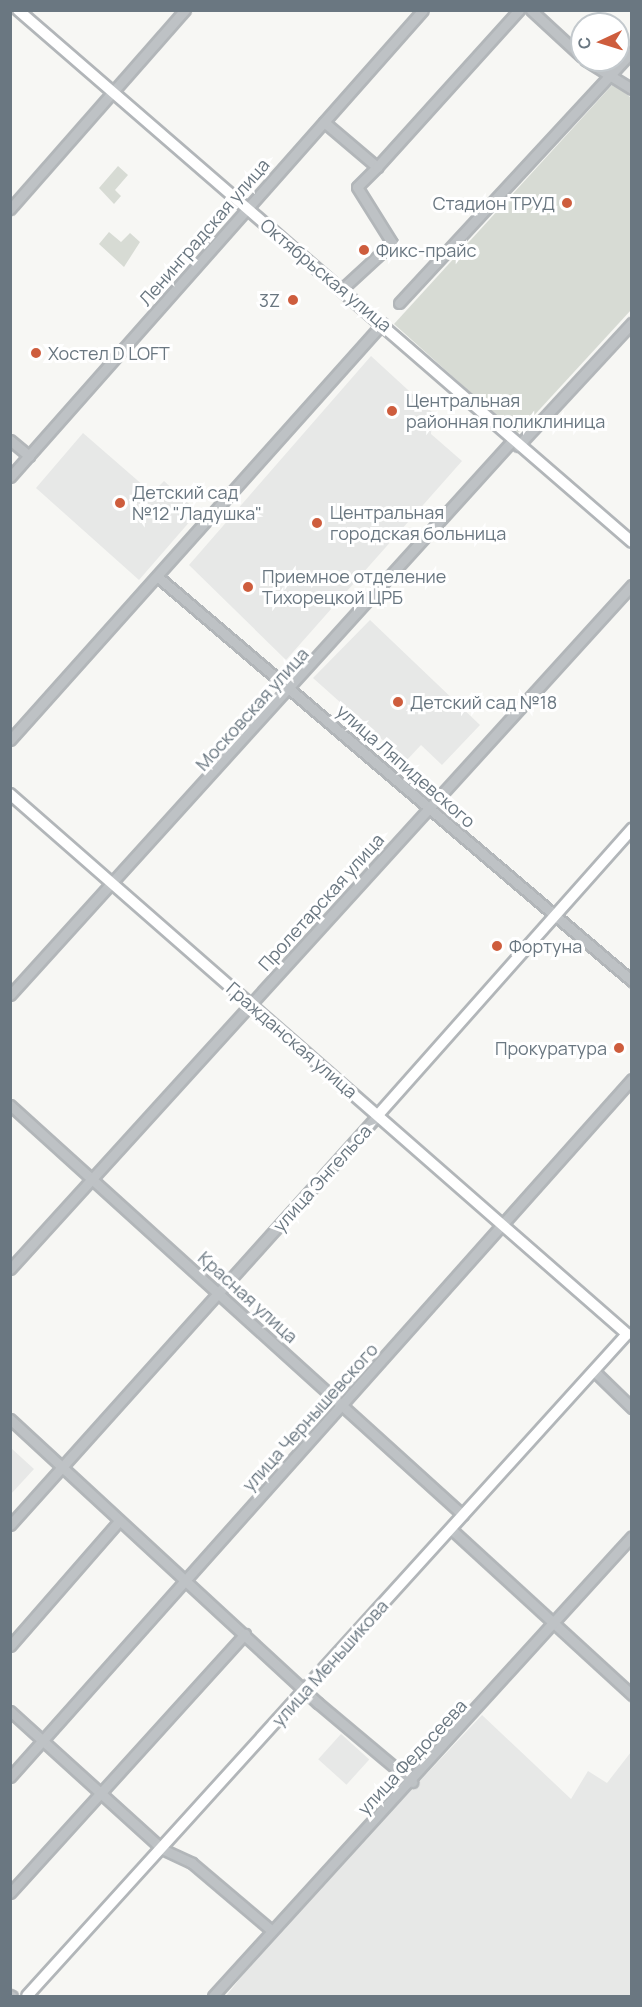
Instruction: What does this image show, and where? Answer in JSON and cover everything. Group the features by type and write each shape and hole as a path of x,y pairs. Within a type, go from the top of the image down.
{"main road":[{"name":"Октябрьская улица","path":"18,10 384,323 515,444 632,542"},
{"name":"Гражданская улица","path":"10,794 629,1332"},
{"name":"улица Энгельса","path":"378,1115 632,829"},
{"name":"улица Меньшикова","path":"27,1996 629,1332"}],"street":[{"path":"10,209 185,10"},
{"name":"Ленинградская улица","path":"10,477 423,10"},
{"path":"342,289 392,243 357,187 519,10"},
{"path":"531,10 570,45"},
{"path":"399,303 614,74 632,51"},
{"path":"599,72 614,74 632,89"},
{"path":"324,122 377,167"},
{"path":"10,740 384,323"},
{"name":"Московская улица","path":"10,995 114,885 515,444 632,323"},
{"path":"10,440 29,456"},
{"name":"улица Ляпидевского","path":"158,577 632,981"},
{"name":"Пролетарская улица","path":"10,1269 632,585"},
{"name":"улица Чернышевского","path":"10,1777 186,1578 506,1226 632,1079"},
{"name":"Красная улица","path":"10,1105 344,1404 463,1515"},
{"name":"улица Энгельса","path":"10,1525 378,1115"},
{"path":"595,1372 632,1408"},
{"path":"10,1419 119,1521 186,1578 305,1690 412,1782"},
{"path":"10,1646 119,1521"},
{"path":"451,1529 632,1695"},
{"name":"улица Федосеева","path":"213,1996 271,1930 412,1782 632,1536"},
{"path":"10,1893 244,1634"},
{"path":"10,1711 162,1849 192,1863 271,1930"}],"shaded area":[{"name":"Стадион ТРУД","path":"614,83 631,98 631,310 517,434 394,324"},
{"path":"118,166 128,175 115,190 121,196 114,204 99,188"},
{"path":"109,232 121,242 130,233 140,242 124,267 99,244"},
{"name":"Центральная городская больница","path":"371,356 432,412 431,434 462,461 286,660 189,565"},
{"name":"Детский сад №12 \"Ладушка\"","path":"83,433 152,493 164,481 198,512 139,580 36,488"},
{"name":"Детский сад №18","path":"370,620 480,725 442,765 421,745 406,761 313,678"},
{"path":"11,1448 34,1469 11,1494"},
{"path":"482,1715 571,1799 588,1771 607,1783 631,1752 631,1996 226,1996 272,1938"},
{"path":"341,1734 369,1759 346,1785 318,1759"}],"place":[{"name":"Стадион ТРУД","path":"567,203"},
{"name":"Фикс-прайс","path":"364,250"},
{"name":"3Z","path":"293,300"},
{"name":"Хостел D LOFT","path":"36,353"},
{"name":"Центральная районная поликлиница","path":"392,411"},
{"name":"Детский сад №12 \"Ладушка\"","path":"120,503"},
{"name":"Центральная городская больница","path":"317,523"},
{"name":"Приемное отделение Тихорецкой ЦРБ","path":"248,587"},
{"name":"Детский сад №18","path":"398,702"},
{"name":"Фортуна","path":"497,946"},
{"name":"Прокуратура","path":"619,1048"}]}
